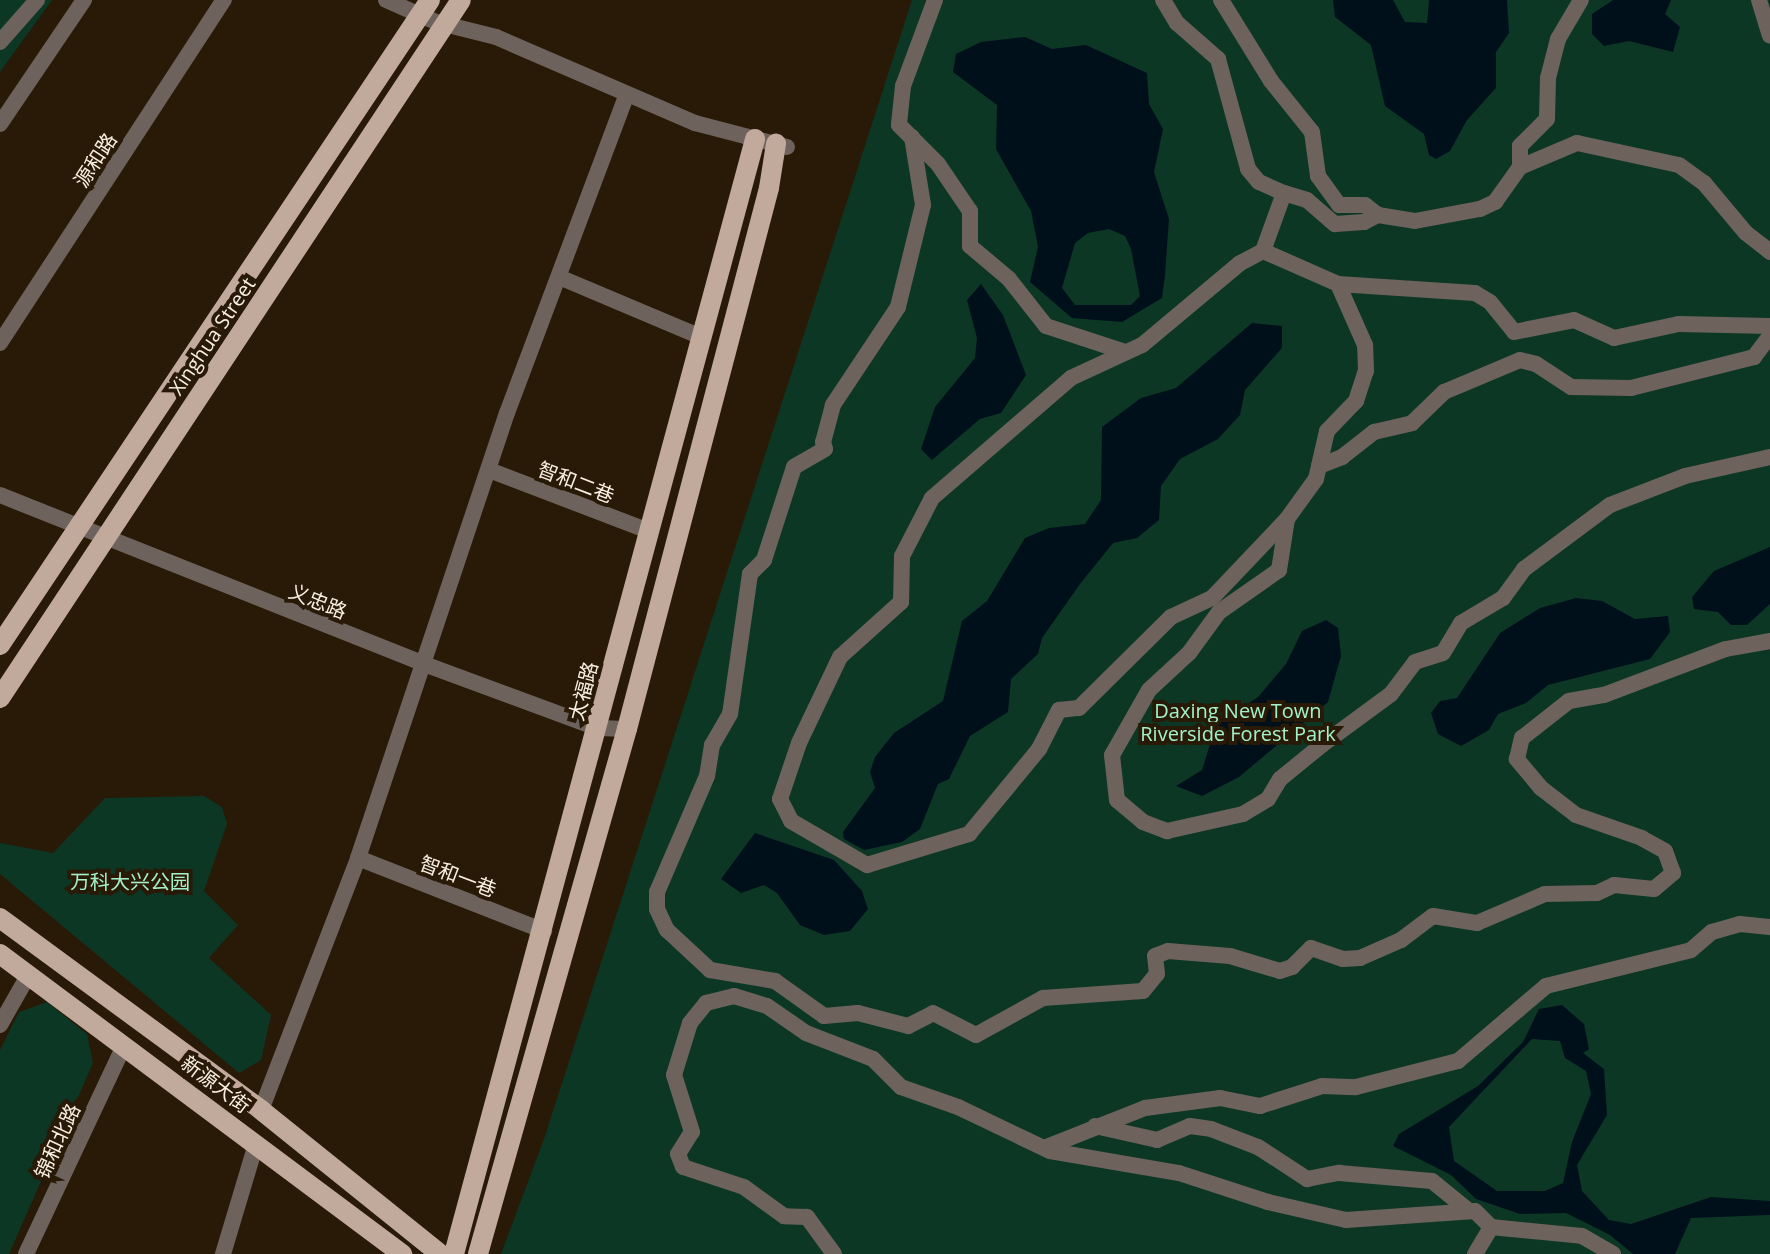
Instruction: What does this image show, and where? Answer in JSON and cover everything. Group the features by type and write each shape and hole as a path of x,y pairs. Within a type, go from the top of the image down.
{"main road":[{"name":"Xinghua Street","path":"0,698 461,0"},
{"name":"Xinghua Street","path":"0,645 425,8"},
{"name":"太福路","path":"454,1254 544,931 701,337 773,143"},
{"path":"478,1254 627,729 769,188 773,143"},
{"path":"3,919 261,1110 440,1254"},
{"name":"新源大街","path":"0,954 402,1254"},
{"path":"148,1064 168,1040"}],"street":[{"path":"0,42 37,0"},
{"path":"0,124 84,0"},
{"name":"源和路","path":"0,343 224,0"},
{"path":"386,0 425,8 447,25 496,37 626,97 773,143"},
{"path":"935,0 903,86 899,125 970,211 970,246 1009,279 1046,326 1125,352"},
{"path":"1163,0 1177,23 1218,59 1248,169 1259,182 1307,200 1335,224 1364,222 1378,215"},
{"path":"1221,0 1271,81 1312,132 1318,176 1326,194 1339,205 1365,205 1378,215 1415,221 1480,209 1495,202 1520,167 1577,143 1679,165 1704,183 1746,233 1770,252"},
{"path":"1520,167 1520,146 1547,119 1548,78 1558,39 1581,0"},
{"path":"1759,0 1770,35"},
{"path":"261,1110 358,858 489,470 626,97"},
{"path":"912,137 923,205 898,307 833,405 825,449 794,467 764,560 750,574 730,714 712,745 707,776 657,892 657,909 667,930 710,970 775,981 824,1016 858,1013 908,1026 933,1013 976,1035 1043,998 1143,991 1157,974 1155,956 1168,951 1230,956 1280,971 1292,967 1311,948 1343,959 1360,958 1401,940 1433,916 1477,923 1545,894 1597,893 1614,885 1654,889 1673,873 1665,851 1576,815 1551,796 1517,759 1522,738 1569,701 1604,695 1726,649 1770,641"},
{"path":"1284,193 1263,251 1239,264 1142,345 1071,378 932,498 902,556 901,602 840,657 799,743 780,799 791,821 867,865 969,834 1039,749 1059,710 1079,708 1171,617 1212,598 1287,519 1316,479 1327,431 1356,401 1366,371 1365,345 1338,284"},
{"path":"1263,251 1338,284 1475,293 1490,302 1514,332 1574,320 1614,338 1679,324 1770,326"},
{"path":"559,277 701,337"},
{"path":"1319,466 1342,457 1374,432 1412,423 1444,392 1520,360 1536,364 1571,387 1631,388 1754,357 1770,336"},
{"path":"1287,519 1279,570 1219,612 1189,653 1149,690 1112,755 1117,800 1143,822 1167,831 1243,814 1268,799 1280,779 1391,694 1415,662 1443,653 1461,623 1503,598 1524,569 1610,505 1685,476 1770,457"},
{"name":"智和二巷","path":"489,470 649,531"},
{"name":"义忠路","path":"0,495 76,528 424,664 597,728 627,729"},
{"name":"智和一巷","path":"358,858 544,931"},
{"path":"1044,1148 1145,1108 1220,1098 1260,1106 1322,1086 1356,1087 1458,1061 1546,986 1691,950 1712,932 1740,924 1770,927"},
{"path":"0,1025 29,974"},
{"path":"834,1254 807,1217 784,1216 744,1187 683,1167 678,1154 692,1132 674,1075 690,1023 706,1003 734,996 767,1006 806,1033 873,1059 901,1087 1044,1148 1142,1171 1179,1173 1268,1202 1346,1220 1469,1211"},
{"name":"锦和北路","path":"26,1254 124,1046"},
{"path":"1095,1126 1157,1140 1190,1126 1211,1129 1258,1147 1307,1179 1339,1173 1432,1181 1491,1227 1582,1236 1613,1254"},
{"path":"223,1254 256,1144"},
{"path":"1475,1254 1491,1227"}],"green space":[{"path":"0,0 52,0 0,72"},
{"name":"Daxing New Town Riverside Forest Park","path":"912,0 1770,0 1770,1254 501,1254 544,1139"},
{"name":"万科大兴公园","path":"204,796 222,807 227,824 204,891 238,925 209,958 271,1015 261,1060 239,1073 0,874 0,843 53,853 105,798"},
{"path":"47,1002 87,1034 93,1063 9,1254 0,1254 0,1050 19,1012"}],"water":[{"path":"1333,0 1393,0 1405,22 1427,23 1429,0 1507,0 1509,33 1496,52 1496,88 1467,120 1450,151 1436,159 1429,155 1424,134 1385,106 1371,45 1335,17"},
{"path":"1613,0 1671,0 1665,14 1680,27 1673,52 1629,41 1604,46 1592,34 1592,14"},
{"path":"1025,37 1052,49 1086,45 1147,73 1149,104 1163,129 1154,172 1169,219 1162,298 1122,322 1072,318 1030,282 1038,247 1031,211 996,149 997,105 953,72 956,54 981,42","holes":["1109,229 1125,236 1131,249 1140,296 1131,305 1075,305 1062,288 1075,243 1088,233"]},
{"path":"981,284 1003,315 1026,375 1001,413 980,419 932,460 921,449 935,407 975,358 977,338 967,300"},
{"path":"1252,323 1282,326 1282,348 1245,390 1240,415 1218,439 1180,459 1161,486 1159,520 1137,538 1113,543 1080,584 1042,638 1038,654 1011,679 1008,712 970,736 949,779 938,784 920,829 902,842 864,850 844,839 843,832 875,788 870,772 875,757 894,733 943,701 962,621 987,601 1025,538 1049,528 1085,524 1101,500 1102,427 1141,398 1176,388"},
{"path":"1770,547 1770,604 1747,625 1731,625 1718,612 1694,609 1692,597 1714,571"},
{"path":"1576,598 1602,601 1635,619 1668,616 1670,632 1650,659 1548,685 1526,703 1498,714 1489,730 1461,746 1438,734 1431,713 1440,701 1457,698 1500,633 1540,608"},
{"path":"1326,620 1338,628 1341,656 1328,702 1239,777 1202,796 1176,786 1202,770 1216,725 1258,697 1286,664 1302,631"},
{"path":"755,833 834,860 862,891 868,909 850,931 824,935 800,925 777,893 764,885 741,893 721,879"},
{"path":"1562,1005 1584,1024 1589,1049 1583,1053 1604,1069 1607,1115 1577,1165 1582,1191 1609,1220 1631,1224 1711,1197 1770,1201 1770,1215 1691,1218 1675,1254 1633,1254 1610,1235 1566,1213 1520,1214 1476,1199 1451,1175 1393,1146 1399,1134 1478,1086 1523,1042 1539,1009","holes":["1532,1039 1560,1041 1565,1058 1586,1071 1591,1094 1572,1142 1563,1183 1545,1191 1497,1191 1454,1161 1449,1127"]}]}
